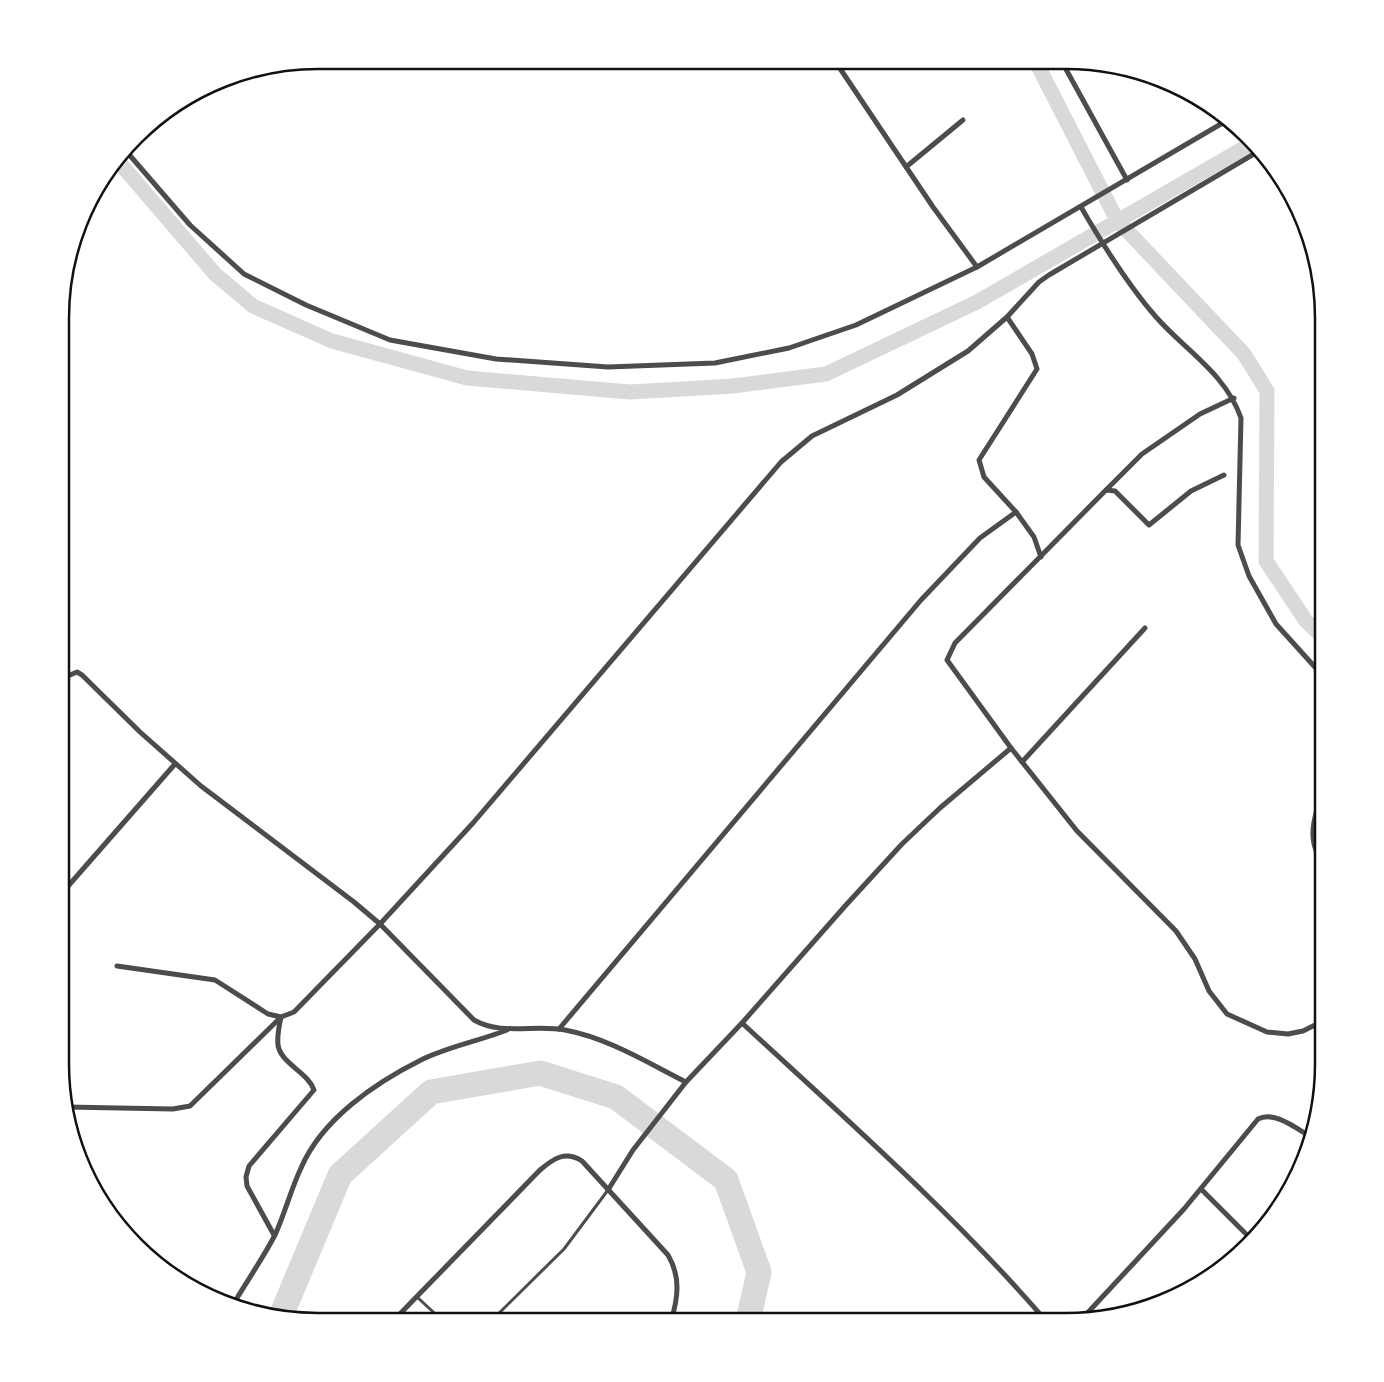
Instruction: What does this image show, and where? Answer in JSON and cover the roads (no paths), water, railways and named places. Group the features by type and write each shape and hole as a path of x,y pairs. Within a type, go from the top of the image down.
{"street":[{"path":"840,69 906,167 977,267"},
{"path":"1066,69 1127,180"},
{"path":"906,167 962,120"},
{"path":"130,155 190,225 244,274 306,305 390,340 496,359 608,367 715,363 789,348 856,325 977,267 1222,123"},
{"path":"73,1107 174,1109 190,1106 281,1018 301,1007 380,924 492,801 781,462 812,436 897,395 968,351 1007,317 1039,282 1101,243 1253,154"},
{"path":"1081,207 1101,243 1156,317 1216,375 1234,398 1241,418 1238,545 1249,576 1276,624 1315,666"},
{"path":"1007,317 1032,354 1037,369 979,460 984,478 1016,512 1034,537 1041,557"},
{"path":"1234,398 1200,414 1142,454 955,643 947,660 1011,748 1077,831 1176,931 1195,960 1208,991 1227,1014 1266,1032 1288,1034 1303,1031 1315,1025"},
{"path":"1106,490 1115,491 1149,526 1192,491 1224,475"},
{"path":"559,1029 921,600 980,538 1016,512"},
{"path":"1022,762 1145,628"},
{"path":"69,675 77,672 82,675 175,764 380,924 474,1020 493,1028 536,1027 559,1029 604,1042 686,1082"},
{"path":"608,1190 633,1150 686,1082 742,1023 902,844 940,808 1011,748"},
{"path":"69,885 175,764"},
{"path":"1315,816 1313,822 1313,844 1315,847"},
{"path":"117,966 215,980 268,1014 281,1018"},
{"path":"274,1235 247,1186 246,1177 249,1166 314,1090 311,1082 284,1057 278,1047 281,1018"},
{"path":"742,1023 877,1148 1002,1270 1038,1313"},
{"path":"236,1299 274,1235 305,1160 334,1122 354,1103 393,1075 422,1059 510,1029"},
{"path":"1089,1312 1201,1189 1249,1128 1264,1116 1275,1117 1305,1134"},
{"path":"402,1313 540,1170 557,1157 566,1156 577,1158 668,1255 673,1264 678,1287 673,1313"},
{"path":"1201,1189 1247,1235"}],"lane":[{"path":"500,1313 564,1249 608,1190"},
{"path":"417,1297 434,1313"}],"waterway":[{"path":"1040,69 1117,220 1244,354 1267,391 1266,561 1306,621 1315,629"},
{"path":"121,165 215,274 253,306 332,341 467,378 630,392 733,386 826,374 977,302 1246,147"},
{"path":"283,1311 340,1175 431,1092 540,1073 616,1097 726,1180 759,1272 750,1313"}]}
